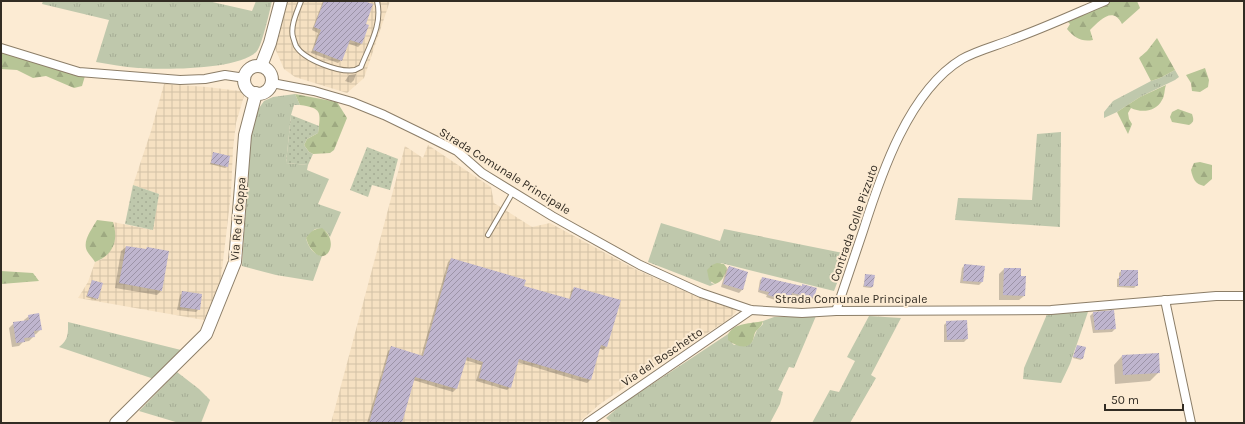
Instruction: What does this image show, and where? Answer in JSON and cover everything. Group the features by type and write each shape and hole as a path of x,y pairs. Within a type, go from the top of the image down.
{"street":[{"path":"261,66 270,43 281,1"},
{"name":"Contrada Colle Pizzuto","path":"836,311 880,178 908,119 924,94 941,74 963,58 1105,1"},
{"path":"1,48 78,72 180,80 205,79 225,75 245,78"},
{"path":"261,66 269,71 272,77 272,84 267,90 260,93 252,92 246,86 245,78 247,71 250,68 261,66"},
{"name":"Strada Comunale Principale","path":"272,84 352,102 384,115 457,151 482,173 552,216 640,265 701,293 751,310 802,313 836,311 1051,310 1216,296 1244,296"},
{"name":"Via Re di Coppa","path":"116,423 206,334 235,262 245,135 256,93"},
{"path":"1165,300 1191,423"},
{"name":"Via del Boschetto","path":"587,423 751,310"}],"lane":[{"path":"301,1 294,22 292,35 296,47 311,59 326,66 355,70 361,67 378,25 379,10 377,1"},
{"path":"488,235 513,192"}],"shaded area":[{"path":"286,1 390,1 364,78 347,93 295,77 284,69 274,46"},
{"path":"164,84 240,91 244,96 236,123 231,193 221,279 204,320 78,298 88,282 95,262 102,259 114,245 113,222 152,230 159,194 133,185 151,131"},
{"path":"428,145 491,187 494,203 532,227 550,223 635,269 689,293 735,307 736,312 729,319 600,404 578,423 331,423 405,146 423,158"}],"green space":[{"path":"43,1 208,1 252,11 256,1 272,1 266,27 259,47 257,51 248,57 235,62 219,65 182,69 150,69 96,62 109,20 42,4"},
{"path":"1111,1 1137,1 1140,8 1122,24 1115,16 1106,16 1090,30 1093,40 1078,39 1067,29 1070,24 1067,21"},
{"path":"1157,38 1175,70 1151,81 1139,58 1147,51"},
{"path":"1,51 35,63 85,76 82,86 74,88 46,76 33,78 17,70 1,69"},
{"path":"1205,68 1209,80 1208,87 1200,92 1192,91 1191,83 1186,75"},
{"path":"1175,70 1179,77 1175,80 1140,97 1117,112 1104,118 1104,112 1113,101"},
{"path":"1166,85 1163,98 1156,107 1144,111 1131,108 1128,113 1132,124 1128,134 1117,112 1140,97"},
{"path":"295,94 300,105 294,105 291,115 286,163 308,165 307,170 329,179 318,204 341,212 330,237 324,230 315,229 306,238 311,250 322,256 313,281 276,275 242,266 251,133 257,111 264,101 273,97"},
{"path":"295,94 337,102 347,118 334,150 330,153 313,154 309,152 304,145 307,139 318,133 320,120 318,112 313,108 300,105"},
{"path":"1178,109 1192,114 1193,122 1189,125 1172,122 1170,117 1172,112"},
{"path":"291,115 319,126 318,133 307,139 304,145 309,152 313,154 308,165 286,163"},
{"path":"1061,132 1060,227 955,220 958,198 1032,200 1037,134"},
{"path":"367,147 398,159 390,190 372,185 368,197 350,190"},
{"path":"1200,162 1212,165 1212,179 1204,186 1195,181 1191,170 1194,163"},
{"path":"133,185 159,194 153,230 125,224"},
{"path":"97,220 113,222 115,229 115,241 110,251 95,262 87,251 86,243 88,235"},
{"path":"661,223 720,241 724,229 848,254 834,291 721,263 711,283 715,284 710,286 648,262"},
{"path":"322,228 327,233 331,245 327,254 319,256 311,249 306,238 313,231"},
{"path":"717,263 724,264 727,268 720,282 715,284 709,280 707,270 712,265"},
{"path":"1,271 33,273 39,281 1,284"},
{"path":"1089,309 1070,364 1061,383 1023,379 1024,368 1048,312"},
{"path":"816,316 794,368 789,367 778,390 783,392 780,404 770,423 612,423 606,418 622,404 728,334 729,340 734,345 752,342 757,330 763,324 763,321 774,317"},
{"path":"869,316 901,318 871,375 876,378 850,423 812,423 830,390 839,392 855,361 847,357"},
{"path":"763,321 761,326 755,332 753,340 748,345 738,346 728,340 728,334 735,327"},
{"path":"68,322 181,350 154,379 59,347 65,342 68,332"},
{"path":"177,372 199,389 210,400 201,423 179,423 139,411"}],"building":[{"path":"324,1 364,1 373,4 366,24 369,25 362,44 350,40 342,61 313,50 321,30 314,27"},
{"path":"213,152 230,156 228,167 211,163"},
{"path":"126,246 146,249 147,247 169,251 162,291 119,283"},
{"path":"451,258 526,280 524,286 570,299 574,287 621,300 607,347 601,345 591,380 519,359 511,388 479,378 483,362 467,357 457,389 415,377 402,423 369,423 391,346 423,356"},
{"path":"964,264 985,266 983,282 963,281"},
{"path":"729,266 748,272 743,290 723,284"},
{"path":"1004,268 1021,268 1021,276 1026,276 1025,296 1003,295"},
{"path":"1121,270 1138,270 1138,286 1119,286 1119,276 1121,276"},
{"path":"865,274 875,275 873,287 864,286"},
{"path":"762,277 817,288 814,298 792,293 790,302 768,295 769,292 759,290"},
{"path":"92,280 103,283 98,299 87,296"},
{"path":"182,291 202,294 200,310 180,307"},
{"path":"1114,310 1116,329 1095,330 1093,312"},
{"path":"39,313 42,330 34,331 35,337 24,338 25,342 16,343 13,322 29,320 28,315"},
{"path":"967,320 968,339 947,340 946,321"},
{"path":"1077,345 1086,347 1083,359 1073,357"},
{"path":"1159,353 1160,373 1123,375 1122,355"}]}
